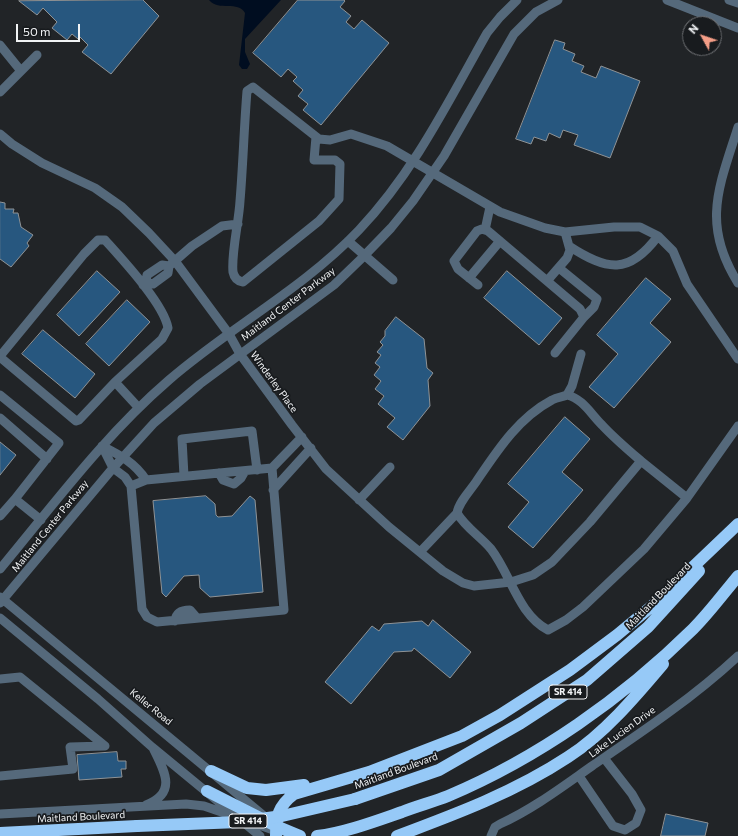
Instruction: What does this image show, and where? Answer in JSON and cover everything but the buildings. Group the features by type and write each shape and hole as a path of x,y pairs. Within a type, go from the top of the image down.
{"highway":[{"path":"280,833 280,807 294,794 321,784 369,772 462,736 532,695 570,670 646,611 738,525"},
{"name":"Maitland Boulevard","path":"1,833 239,822 282,816 355,799 439,770 521,723 587,680 648,627 738,525"},
{"name":"SR 414","path":"317,836 389,816 448,796 506,768 565,733 621,691 692,629 713,608 738,576"},
{"path":"397,836 464,811 515,788 569,756 603,728 637,695 692,629"},
{"path":"211,771 247,788 266,790 321,784"},
{"path":"207,791 280,833 300,836"}],"street":[{"name":"Maitland Center Parkway","path":"0,569 102,446 138,407 184,368 305,279 348,241 387,198 415,160 487,33 516,0"},
{"name":"Maitland Center Parkway","path":"1,600 123,456 167,411 240,354 322,294 364,257 403,214 434,172 514,34 536,12 558,0"},
{"path":"667,0 738,28"},
{"path":"729,0 738,3"},
{"path":"0,45 21,71"},
{"path":"0,92 37,55"},
{"path":"316,137 314,160 335,160 340,164 339,199 319,221 243,282 239,281 233,272 238,224 247,91 253,86 316,137 330,140 351,134 387,146 415,160 490,207 529,223 565,232 614,227 640,227 658,236 673,251 687,284 738,359"},
{"path":"738,127 716,201 716,224 720,247 729,268 738,283"},
{"name":"Winderley Place","path":"0,134 12,144 42,163 95,188 122,207 149,232 172,264 229,334 240,354 326,469 358,500 443,571 463,583 474,586 511,582"},
{"path":"485,230 490,207"},
{"path":"144,283 147,276 162,265 172,264 192,246 222,226 238,224"},
{"path":"478,285 458,269 454,261 477,231 482,228 500,241 584,313 583,318"},
{"path":"547,281 567,258 570,250 565,232"},
{"path":"569,246 596,263 606,266 614,266 636,259 649,248 658,236"},
{"path":"98,240 105,240 144,283 162,311 168,328 162,339 116,382 79,420 76,421 3,361 1,355 84,254 98,240"},
{"path":"348,241 364,257 393,280"},
{"path":"470,278 500,241"},
{"path":"555,353 583,318 594,307 597,299 559,268"},
{"path":"566,395 572,386 581,354"},
{"path":"116,382 138,407"},
{"path":"0,395 59,443 0,516"},
{"path":"420,552 457,513 463,500 511,434 524,420 554,398 566,395 577,399 600,424 641,461 686,498"},
{"path":"0,418 47,459"},
{"path":"457,513 492,550 528,613 539,625 548,630 566,620 597,595 644,549 686,498 738,426"},
{"path":"184,476 182,438 252,431 257,470"},
{"path":"131,486 146,480 272,468 302,437"},
{"path":"102,446 113,468 125,477 131,486 142,609 147,617 157,622 284,610 272,468"},
{"path":"102,446 123,456 136,467 146,480"},
{"path":"274,490 311,448"},
{"path":"511,582 533,574 552,562 590,522 641,461"},
{"path":"358,500 390,467"},
{"path":"14,499 41,520"},
{"name":"Keller Road","path":"1,600 211,771 254,808 280,833"},
{"path":"0,618 98,699 152,747 261,836"},
{"name":"Lake Lucien Drive","path":"491,836 495,827 513,818 604,758 721,672 738,656"},
{"path":"0,679 20,677 105,746 70,747 73,770 0,776"},
{"path":"142,806 153,802 162,794 167,784 164,771 152,747"},
{"path":"578,776 605,812 613,826 625,830 636,823 641,810 632,794 604,758"},
{"path":"0,814 186,804 204,806 239,818 262,822"},
{"path":"254,808 262,822 261,836"}],"water":[{"path":"209,0 281,0 245,39 245,52 250,64 247,69 242,69 239,65 245,13 238,7 218,5"}]}
